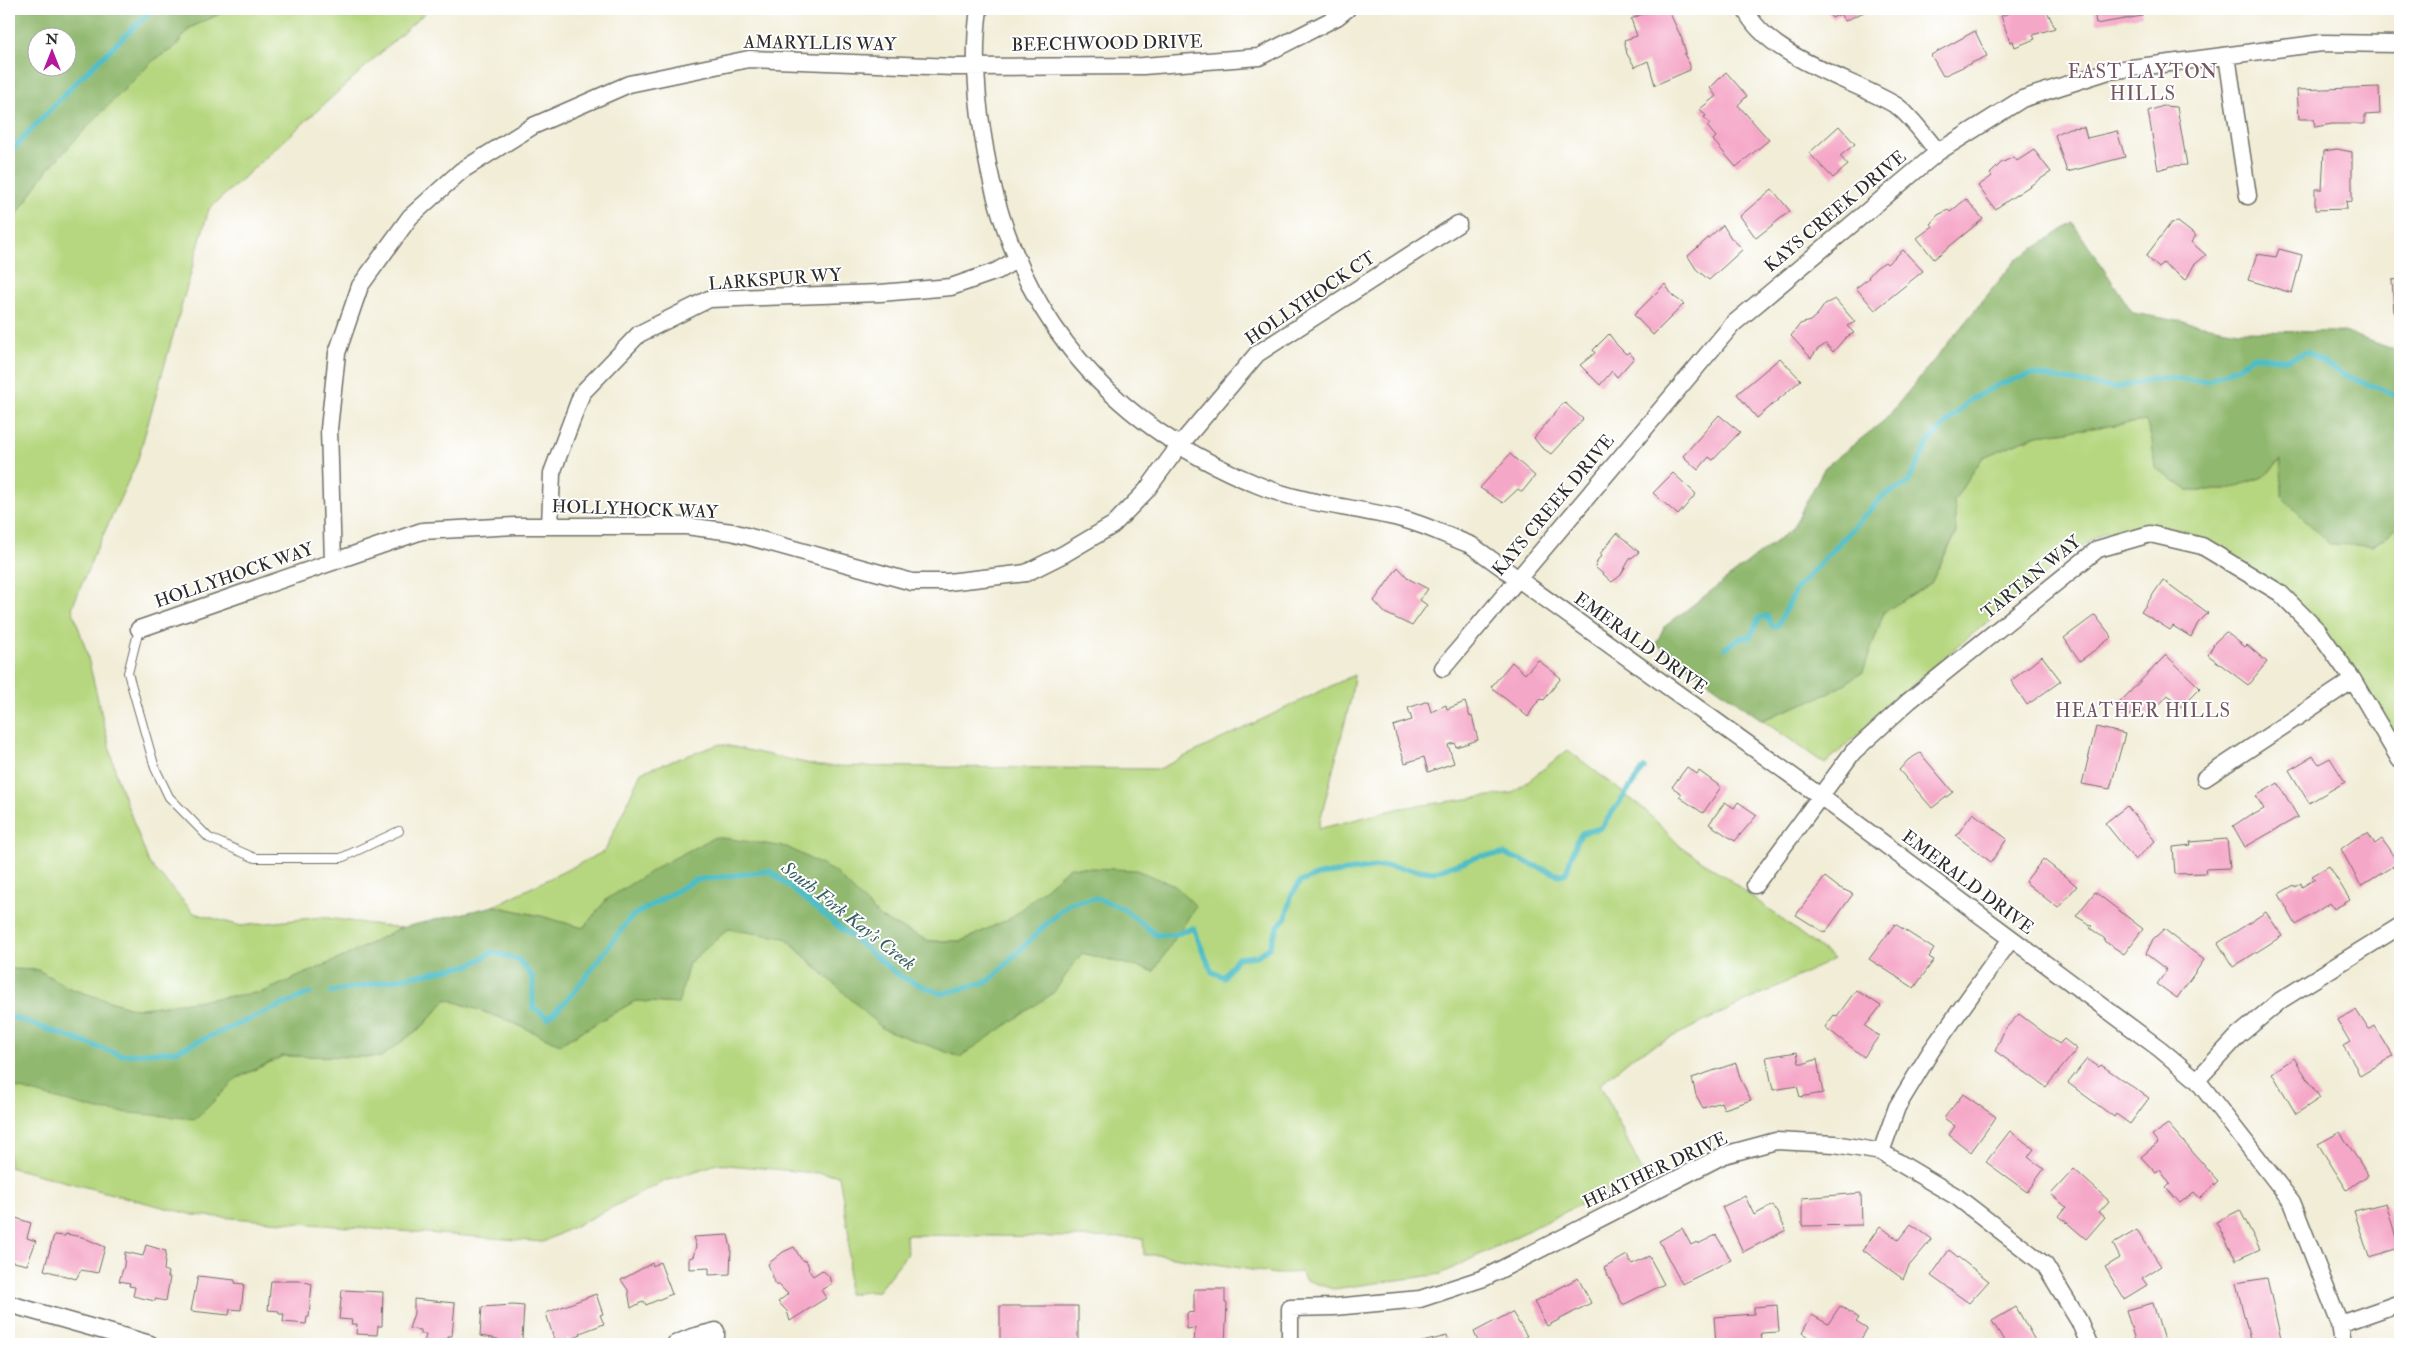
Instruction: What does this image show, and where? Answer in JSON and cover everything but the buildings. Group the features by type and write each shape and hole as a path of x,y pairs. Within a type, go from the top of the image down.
{"street":[{"name":"EMERALD DRIVE","path":"979,9 976,66 977,97 986,159 999,212 1016,260 1063,342 1094,376 1139,417 1179,446 1219,469 1261,486 1310,502 1407,520 1471,545 1820,796 2160,1049 2197,1080 2292,1202 2340,1324 2343,1344"},
{"name":"BEECHWOOD DRIVE","path":"976,66 1143,66 1259,57 1337,17 1346,9"},
{"path":"1745,9 1751,21 1791,55 1899,107 1938,152"},
{"name":"KAYS CREEK DRIVE","path":"1443,668 1732,324 1938,152 2022,99 2110,71 2322,43 2400,44"},
{"path":"2227,56 2248,196"},
{"name":"AMARYLLIS WAY","path":"333,562 329,429 337,352 360,286 410,217 461,171 533,126 629,84 749,59 976,66"},
{"name":"HOLLYHOCK CT","path":"1179,446 1257,354 1458,224"},
{"name":"LARKSPUR WY","path":"550,526 552,473 582,393 639,334 710,299 880,293 950,287 997,271 1016,260"},
{"name":"HOLLYHOCK WAY","path":"140,629 422,531 550,526 686,526 732,532 785,545 912,582 987,579 1026,573 1064,554 1113,525 1146,491 1179,446"},
{"name":"TARTAN WAY","path":"1755,885 1853,752 1909,701 2098,549 2150,534 2202,546 2280,593 2319,632 2353,680 2400,760"},
{"path":"2205,778 2353,680"},
{"path":"2197,1080 2238,1036 2281,1000 2400,926"},
{"path":"1881,1152 1902,1099 1931,1051 2011,939"},
{"name":"HEATHER DRIVE","path":"1290,1344 1290,1308 1334,1307 1420,1299 1484,1278 1724,1155 1776,1141 1835,1144 1881,1152 1957,1197 2045,1264 2080,1321 2089,1344"},
{"path":"2340,1324 2400,1303"},
{"path":"9,1304 150,1344"},
{"path":"675,1344 692,1337 716,1338"}],"lane":[{"path":"140,629 128,673 155,768 169,797 209,838 255,858 341,858 399,831"}],"green space":[{"path":"9,9 230,9 189,28 175,47 154,60 47,170 13,220 9,239"},
{"path":"230,9 429,9 209,209 137,462 93,557 72,608 86,650 117,778 149,863 194,913 241,926 321,917 400,928 348,955 263,992 135,1009 71,989 38,970 9,969 9,239 13,220 47,170 89,125 154,60 175,47 190,28"},
{"path":"2073,223 2133,313 2238,331 2345,332 2400,352 2400,526 2373,546 2329,544 2282,497 2281,460 2263,477 2226,490 2187,490 2155,467 2152,440 2146,421 2037,435 1983,457 1954,500 1956,532 1931,583 1884,612 1863,672 1830,693 1762,720 1656,644 1664,627 1792,529 1825,467 1885,420 2016,260"},
{"path":"2146,421 2152,440 2155,467 2187,490 2226,490 2263,477 2282,460 2373,546 2400,526 2400,753 2344,661 2222,551 2193,534 2166,527 2137,527 2105,532 2070,554 1935,665 1825,764 1762,720 1830,693 1863,672 1884,611 1931,583 1956,533 1954,500 1983,457 2037,435"},
{"path":"1354,675 1351,698 1318,829 1401,808 1512,793 1568,750 1644,809 1680,846 1730,880 1834,959 1635,1055 1600,1084 1643,1173 1441,1274 1333,1289 1305,1280 1301,1272 1276,1274 1161,1255 1144,1255 1143,1238 906,1235 907,1254 878,1291 848,1294 849,1236 839,1175 717,1164 665,1181 543,1242 193,1215 9,1167 9,1083 13,1087 196,1119 237,1078 283,1056 381,1057 424,1025 447,999 507,1020 560,1044 635,1001 678,1004 689,963 728,929 785,938 824,975 1053,993 1082,953 1154,971 1070,867 1012,918 961,941 929,941 882,919 835,872 608,899 583,928 541,916 494,906 605,851 641,772 720,744 819,766 1159,769"},
{"path":"715,837 787,847 835,872 882,919 929,941 962,941 1011,918 1070,867 1136,870 1174,885 1196,906 1154,971 1082,953 1053,993 960,1057 883,1029 785,938 728,929 689,963 678,1004 635,1001 560,1044 507,1020 447,999 424,1025 381,1057 283,1056 237,1078 196,1119 98,1110 13,1087 9,1083 9,969 38,970 71,989 135,1009 263,992 348,955 400,928 494,906 541,916 583,928 607,899 661,865"}],"waterway":[{"path":"9,153 77,81 153,9"},
{"name":"South Fork Kay's Creek","path":"1725,648 1742,637 1750,637 1759,618 1767,616 1772,626 1777,626 1797,588 1883,496 1908,483 1930,439 1971,399 2000,384 2032,374 2114,388 2161,378 2208,381 2240,366 2253,356 2287,360 2307,352 2346,376 2392,393 2400,399"},
{"name":"South Fork Kay's Creek","path":"331,992 470,965 493,952 519,960 533,978 533,1007 548,1018 571,996 631,917 695,880 770,871 901,977 942,994 989,981 1070,903 1096,898 1124,909 1156,935 1174,935 1193,928 1212,972 1224,977 1237,958 1257,956 1269,948 1278,926 1286,917 1291,896 1300,882 1319,875 1384,866 1434,872 1480,856 1505,854 1559,875 1566,873 1576,842 1582,833 1601,828 1644,768"},
{"name":"South Fork Kay's Creek","path":"9,1016 121,1055 176,1051 310,993"}],"district":[{"name":"EAST LAYTON HILLS","path":"2143,82"},
{"name":"HEATHER HILLS","path":"2143,710"}]}
